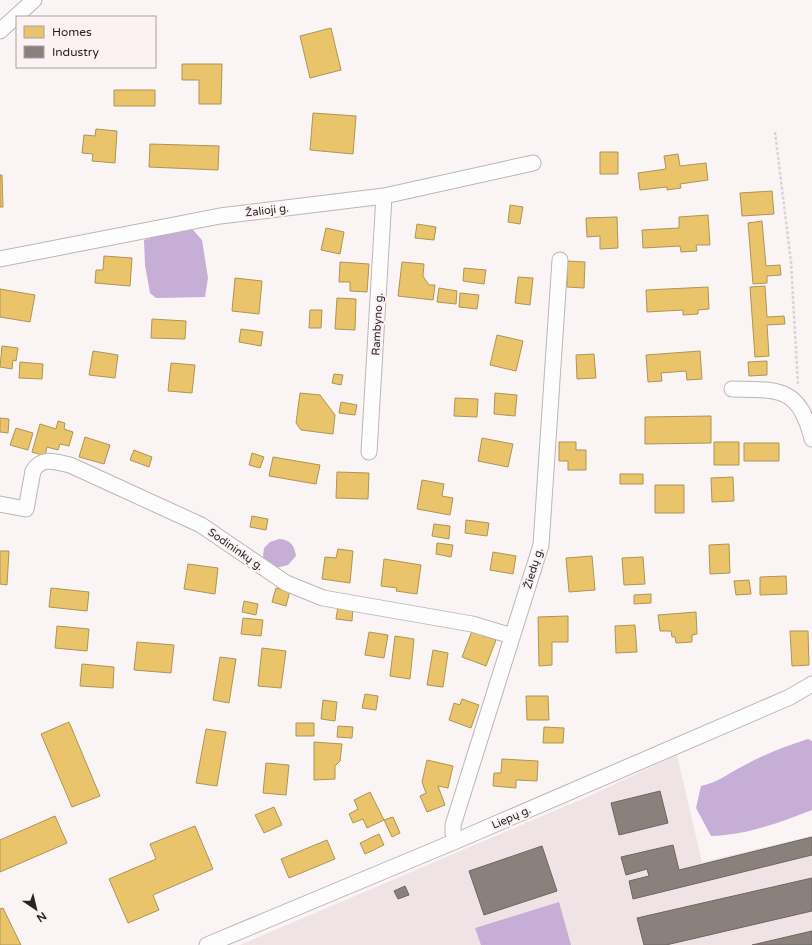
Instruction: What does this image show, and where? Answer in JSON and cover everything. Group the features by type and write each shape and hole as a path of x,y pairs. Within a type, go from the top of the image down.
{"street":[{"path":"16,16 34,0"},
{"path":"0,31 16,16"},
{"name":"Žalioji g.","path":"0,259 220,216 384,196 533,163"},
{"name":"Rambyno g.","path":"370,452 384,196"},
{"name":"Žiedų g.","path":"456,841 453,833 454,825 541,545 560,260"},
{"path":"732,389 770,390 783,392 799,406 807,419 812,439"},
{"name":"Sodininkų g.","path":"0,504 26,509 33,470 37,466 47,461 70,465 201,525 286,583 302,591 323,598 472,624 512,636"},
{"name":"Liepų g.","path":"207,945 456,841 790,697 812,684"}],"path":[{"path":"775,132 791,262 799,406"}],"shaded area":[{"path":"192,229 202,240 208,278 205,297 156,298 150,293 145,265 144,240 167,233"},
{"path":"279,539 291,544 296,556 288,565 276,568 268,564 263,556 264,548 270,542"},
{"path":"808,739 812,741 812,810 775,824 750,831 711,836 696,808 701,786 719,780 768,754"},
{"path":"677,755 702,862 812,836 812,945 240,945 587,797"},
{"path":"559,902 571,945 481,945 475,928"}],"building: Homes":[{"path":"331,28 341,70 310,78 300,36"},
{"path":"182,64 222,64 221,104 199,104 199,80 182,80"},
{"path":"114,90 155,90 155,106 114,106"},
{"path":"313,113 356,116 353,154 310,150"},
{"path":"96,129 117,131 115,163 92,161 93,154 82,153 84,135 95,136"},
{"path":"150,144 219,146 218,170 149,167"},
{"path":"600,152 618,152 618,174 600,174"},
{"path":"678,154 680,166 706,163 708,180 680,184 681,188 667,190 667,187 640,190 638,173 666,169 664,156"},
{"path":"0,175 2,175 3,207 0,207"},
{"path":"772,191 774,214 742,216 740,193"},
{"path":"510,205 523,207 520,224 508,222"},
{"path":"708,215 710,245 696,245 697,251 681,252 680,246 643,248 642,230 679,228 679,217"},
{"path":"617,217 618,248 600,249 600,236 587,237 586,218"},
{"path":"762,221 766,266 780,265 781,275 767,276 767,283 753,284 748,223"},
{"path":"417,224 436,227 434,240 415,238"},
{"path":"326,228 344,232 340,254 321,250"},
{"path":"104,256 132,258 130,286 95,283 96,270 103,270"},
{"path":"567,261 585,262 584,288 567,287"},
{"path":"340,262 369,264 367,292 350,291 350,282 339,282"},
{"path":"402,262 424,264 423,276 429,285 435,285 433,300 398,296"},
{"path":"464,268 486,270 484,284 463,281"},
{"path":"518,277 533,278 530,305 515,303"},
{"path":"235,278 262,281 259,314 232,311"},
{"path":"765,286 767,317 784,316 785,324 767,325 769,356 755,357 750,287"},
{"path":"708,287 709,309 698,310 698,314 683,315 683,310 647,312 646,290"},
{"path":"439,288 457,291 456,304 437,302"},
{"path":"0,289 35,295 30,322 0,317"},
{"path":"460,293 479,295 477,309 459,307"},
{"path":"337,298 356,299 355,330 335,329"},
{"path":"310,310 322,310 321,328 309,328"},
{"path":"152,319 186,321 185,339 151,338"},
{"path":"241,329 263,332 261,346 239,342"},
{"path":"497,335 523,341 516,371 490,365"},
{"path":"2,346 18,348 16,361 13,360 12,369 0,367"},
{"path":"93,351 118,355 115,378 89,375"},
{"path":"700,351 702,379 687,380 686,371 661,373 662,381 648,382 646,355"},
{"path":"594,354 596,378 577,379 576,355"},
{"path":"767,361 767,375 749,376 748,362"},
{"path":"20,362 43,364 42,379 19,378"},
{"path":"171,363 195,365 192,393 168,391"},
{"path":"334,374 343,375 341,385 332,383"},
{"path":"300,393 320,395 335,415 333,434 301,430 296,423"},
{"path":"495,393 517,395 515,416 494,414"},
{"path":"455,398 478,399 477,417 454,416"},
{"path":"341,402 357,405 355,415 339,413"},
{"path":"711,416 711,443 645,444 645,417"},
{"path":"0,418 9,419 8,433 0,432"},
{"path":"58,421 65,423 64,429 73,432 69,446 60,444 58,450 47,447 45,456 32,452 40,424 56,429"},
{"path":"16,428 33,433 28,450 10,445"},
{"path":"85,437 110,445 104,464 79,457"},
{"path":"482,438 513,444 508,467 478,461"},
{"path":"559,442 576,442 576,450 586,450 586,470 568,470 568,461 559,461"},
{"path":"714,442 739,442 739,465 714,465"},
{"path":"744,443 779,443 779,461 744,461"},
{"path":"134,450 152,457 149,467 130,460"},
{"path":"252,453 264,457 260,468 249,465"},
{"path":"273,457 320,465 316,484 269,476"},
{"path":"337,472 369,473 368,499 336,498"},
{"path":"620,474 643,474 643,484 620,484"},
{"path":"733,477 734,501 712,502 711,478"},
{"path":"422,480 444,484 442,496 453,498 450,515 417,509"},
{"path":"655,485 684,485 684,513 655,513"},
{"path":"252,516 268,519 266,530 250,527"},
{"path":"466,520 489,523 487,536 465,533"},
{"path":"434,524 450,526 449,539 432,536"},
{"path":"437,543 453,545 451,557 436,554"},
{"path":"729,544 730,573 710,574 709,545"},
{"path":"338,549 353,551 350,583 322,579 325,557 336,558"},
{"path":"0,551 9,551 7,585 0,584"},
{"path":"493,552 516,556 513,574 490,570"},
{"path":"592,556 595,590 569,592 566,558"},
{"path":"643,557 645,584 624,585 622,558"},
{"path":"384,559 421,565 417,594 396,591 397,588 381,586"},
{"path":"188,564 218,568 215,594 184,589"},
{"path":"786,576 787,594 760,595 760,577"},
{"path":"749,580 751,594 736,595 734,581"},
{"path":"51,588 89,592 87,611 49,607"},
{"path":"276,588 290,591 286,606 272,602"},
{"path":"651,594 651,603 634,604 634,595"},
{"path":"244,601 258,604 256,615 242,612"},
{"path":"338,606 353,608 352,621 336,619"},
{"path":"696,612 697,634 692,635 692,642 676,643 675,637 672,637 671,631 660,631 658,615"},
{"path":"568,616 568,642 552,642 552,665 539,666 538,617"},
{"path":"243,618 263,620 261,636 241,634"},
{"path":"635,625 637,652 616,653 615,626"},
{"path":"57,626 89,629 87,651 55,648"},
{"path":"472,631 496,640 486,666 462,657"},
{"path":"790,631 808,631 809,665 792,666"},
{"path":"369,632 388,635 384,658 365,655"},
{"path":"395,636 414,639 410,679 390,676"},
{"path":"137,642 174,645 171,673 134,670"},
{"path":"262,648 286,651 281,688 258,686"},
{"path":"433,650 448,653 443,687 427,685"},
{"path":"220,657 236,659 229,703 213,700"},
{"path":"82,664 114,667 113,688 80,686"},
{"path":"365,694 378,696 376,710 362,708"},
{"path":"526,696 548,696 549,720 527,720"},
{"path":"462,699 479,705 471,728 449,720 454,703 460,705"},
{"path":"323,700 337,702 335,721 321,719"},
{"path":"69,722 100,796 72,807 41,734"},
{"path":"296,723 314,723 314,736 296,736"},
{"path":"338,726 353,727 352,738 337,737"},
{"path":"544,727 564,728 563,743 543,743"},
{"path":"206,729 226,732 217,786 196,783"},
{"path":"314,742 342,744 340,761 335,766 335,779 314,780"},
{"path":"502,759 538,761 537,781 516,780 516,788 493,786 494,773 501,773"},
{"path":"427,760 453,766 448,788 438,786 445,805 427,812 420,796 426,793 422,782"},
{"path":"266,763 289,765 286,795 263,793"},
{"path":"370,792 384,820 367,828 363,819 353,823 349,814 358,809 354,800"},
{"path":"274,807 282,825 264,833 255,815"},
{"path":"55,816 67,843 0,872 0,840"},
{"path":"393,817 400,833 392,837 384,820"},
{"path":"195,826 213,869 153,895 159,910 128,923 109,879 156,859 150,844"},
{"path":"379,834 384,845 365,854 360,843"},
{"path":"327,840 335,859 289,878 281,859"},
{"path":"3,908 21,945 0,945 0,909"}],"building: Industry":[{"path":"660,791 668,823 619,835 611,803"},
{"path":"812,837 812,855 633,899 629,881 649,876 647,869 626,875 621,857 673,845 679,870"},
{"path":"542,846 557,891 484,915 469,871"},
{"path":"812,878 812,911 666,945 644,945 637,918"},
{"path":"405,886 409,895 398,899 394,891"},
{"path":"812,931 812,945 752,945"}]}
